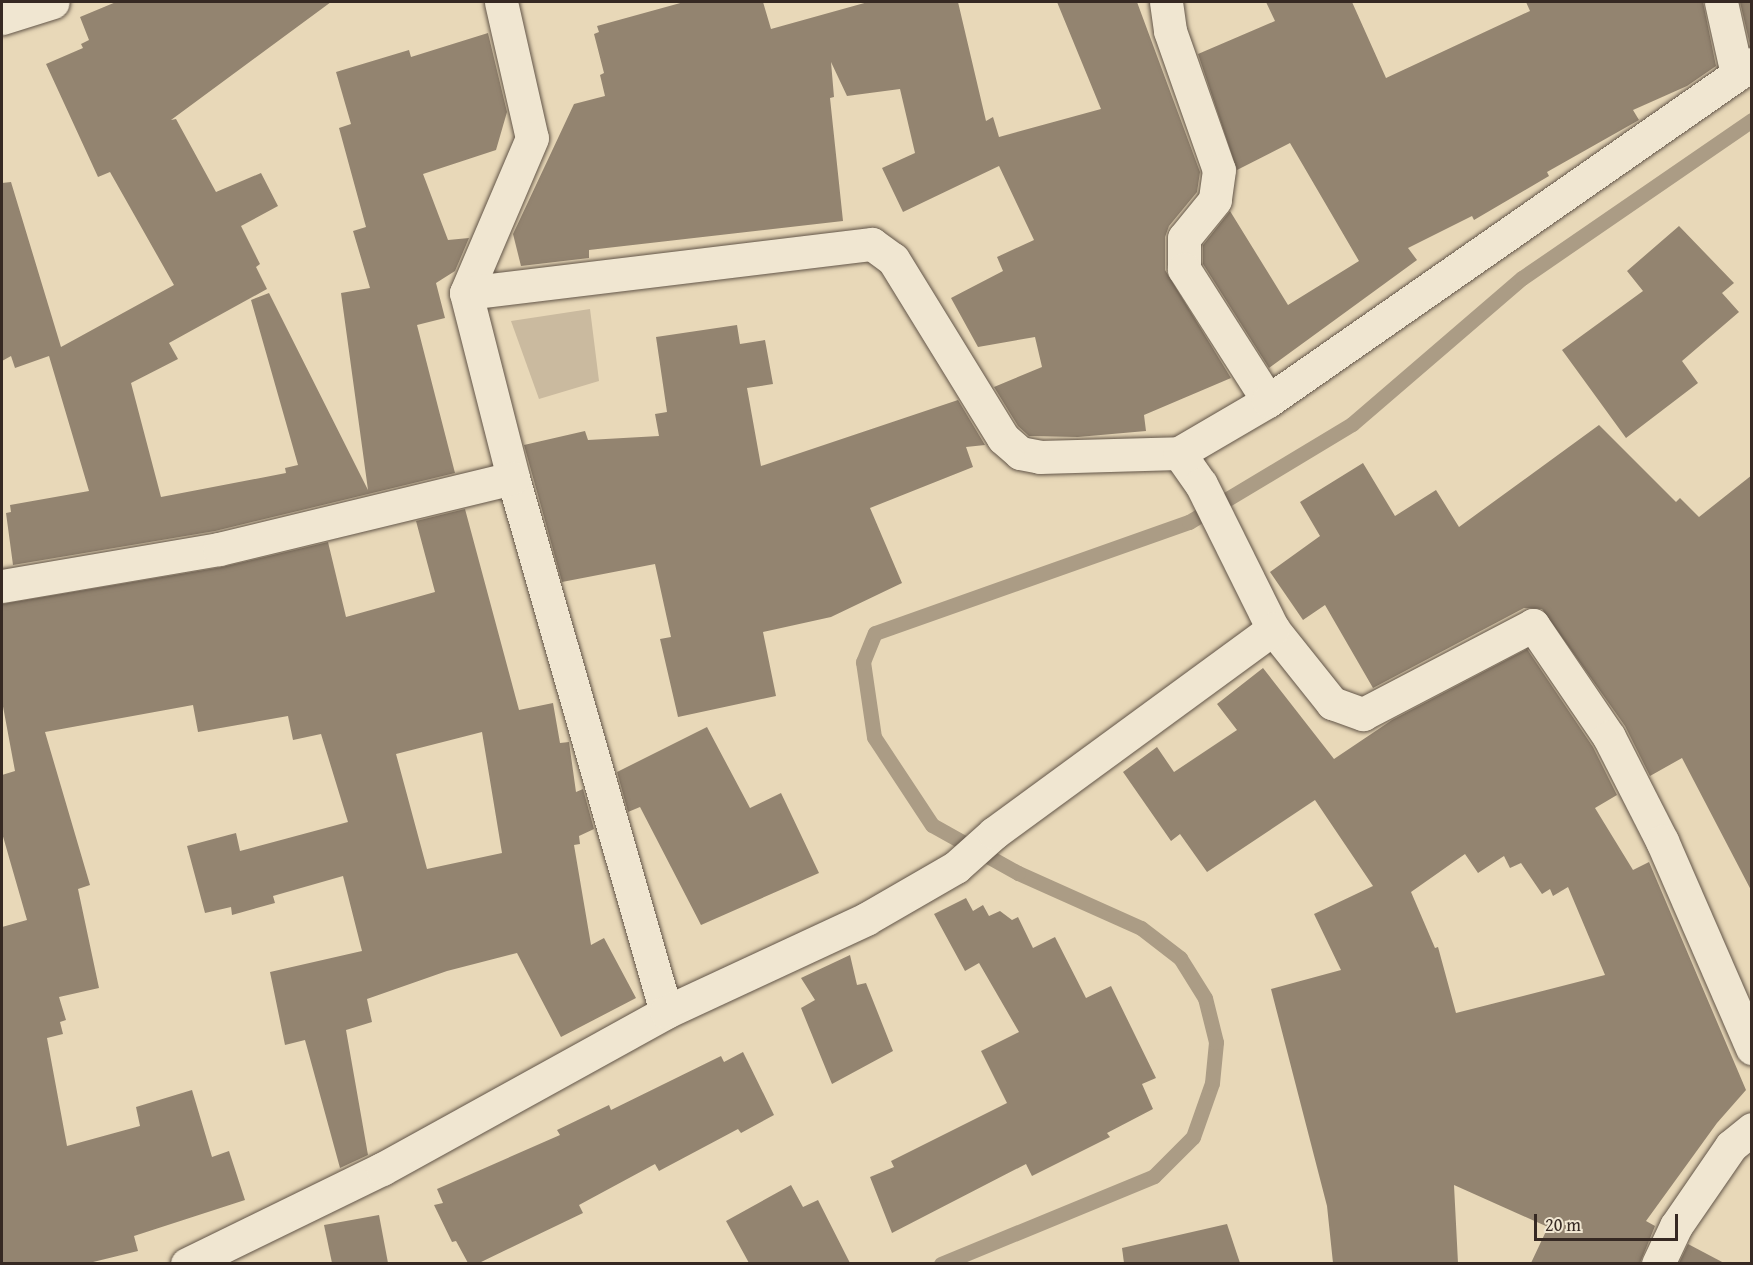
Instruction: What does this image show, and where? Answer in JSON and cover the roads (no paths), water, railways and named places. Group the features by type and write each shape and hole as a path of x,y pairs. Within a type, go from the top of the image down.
{"street":[{"path":"2,18 53,2"},
{"path":"501,2 532,138 466,293 513,478 666,1012"},
{"path":"1166,2 1170,31 1219,170 1215,200 1184,238 1184,269 1268,401"},
{"path":"466,293 872,244 893,259 1003,438 1020,453 1040,457 1179,453 1268,401 1744,69 1721,2"},
{"path":"1179,453 1201,484 1273,629 1332,703 1363,714 1533,625 1609,736 1662,841 1752,1048"},
{"path":"2,586 219,549 513,478"},
{"path":"187,1263 382,1169 666,1012 866,919 956,867 994,833 1273,629"},
{"path":"1658,1263 1676,1226 1731,1146 1752,1129"}],"waterway":[{"path":"941,1264 1154,1176 1193,1137 1212,1083 1216,1042 1205,998 1180,958 1141,928 1018,873 932,825 874,737 863,662 875,633 1189,522 1352,424 1522,278 1752,120"}]}
